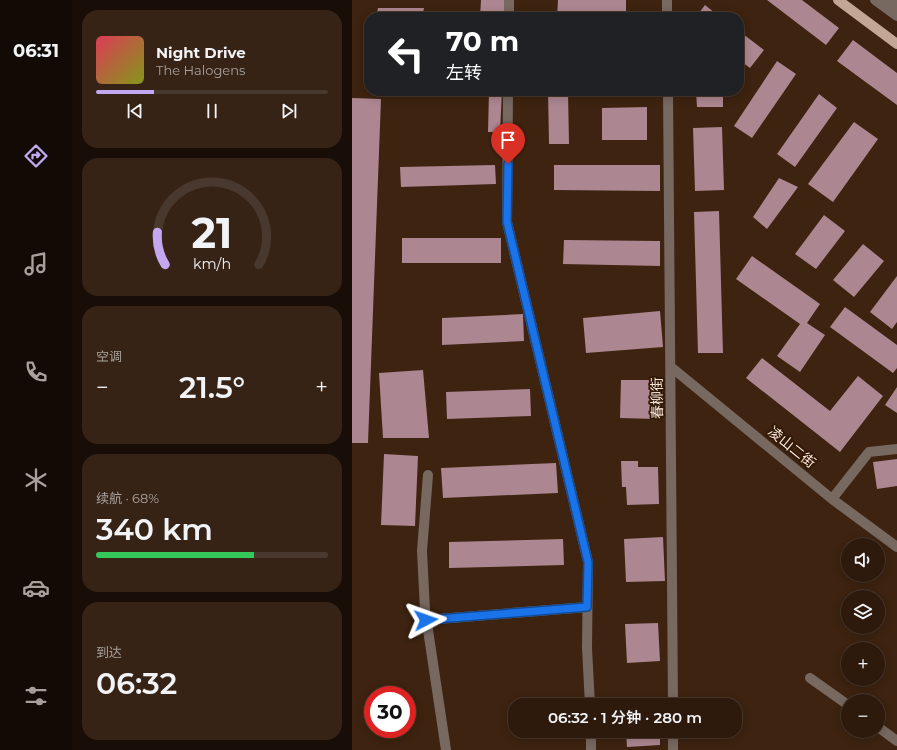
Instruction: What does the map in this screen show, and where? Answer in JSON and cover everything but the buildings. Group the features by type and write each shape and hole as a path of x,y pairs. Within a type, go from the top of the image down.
{"main road":[{"path":"838,0 897,44"}],"street":[{"path":"509,0 509,12"},
{"path":"667,0 667,12"},
{"path":"876,0 897,16"},
{"path":"889,0 897,6"},
{"path":"508,96 507,222 588,562 587,648 590,698"},
{"name":"春柳街","path":"668,96 673,698"},
{"name":"凌山二街","path":"671,367 832,499 897,547"},
{"path":"832,499 869,452 897,449"},
{"path":"428,476 422,551 426,620 446,750"},
{"path":"426,620 587,607"},
{"path":"810,678 841,700"},
{"path":"885,732 897,741"},
{"path":"591,738 591,750"},
{"path":"673,738 673,750"}],"route":[{"path":"426,620 587,607 588,562 507,222 508,164"}]}
